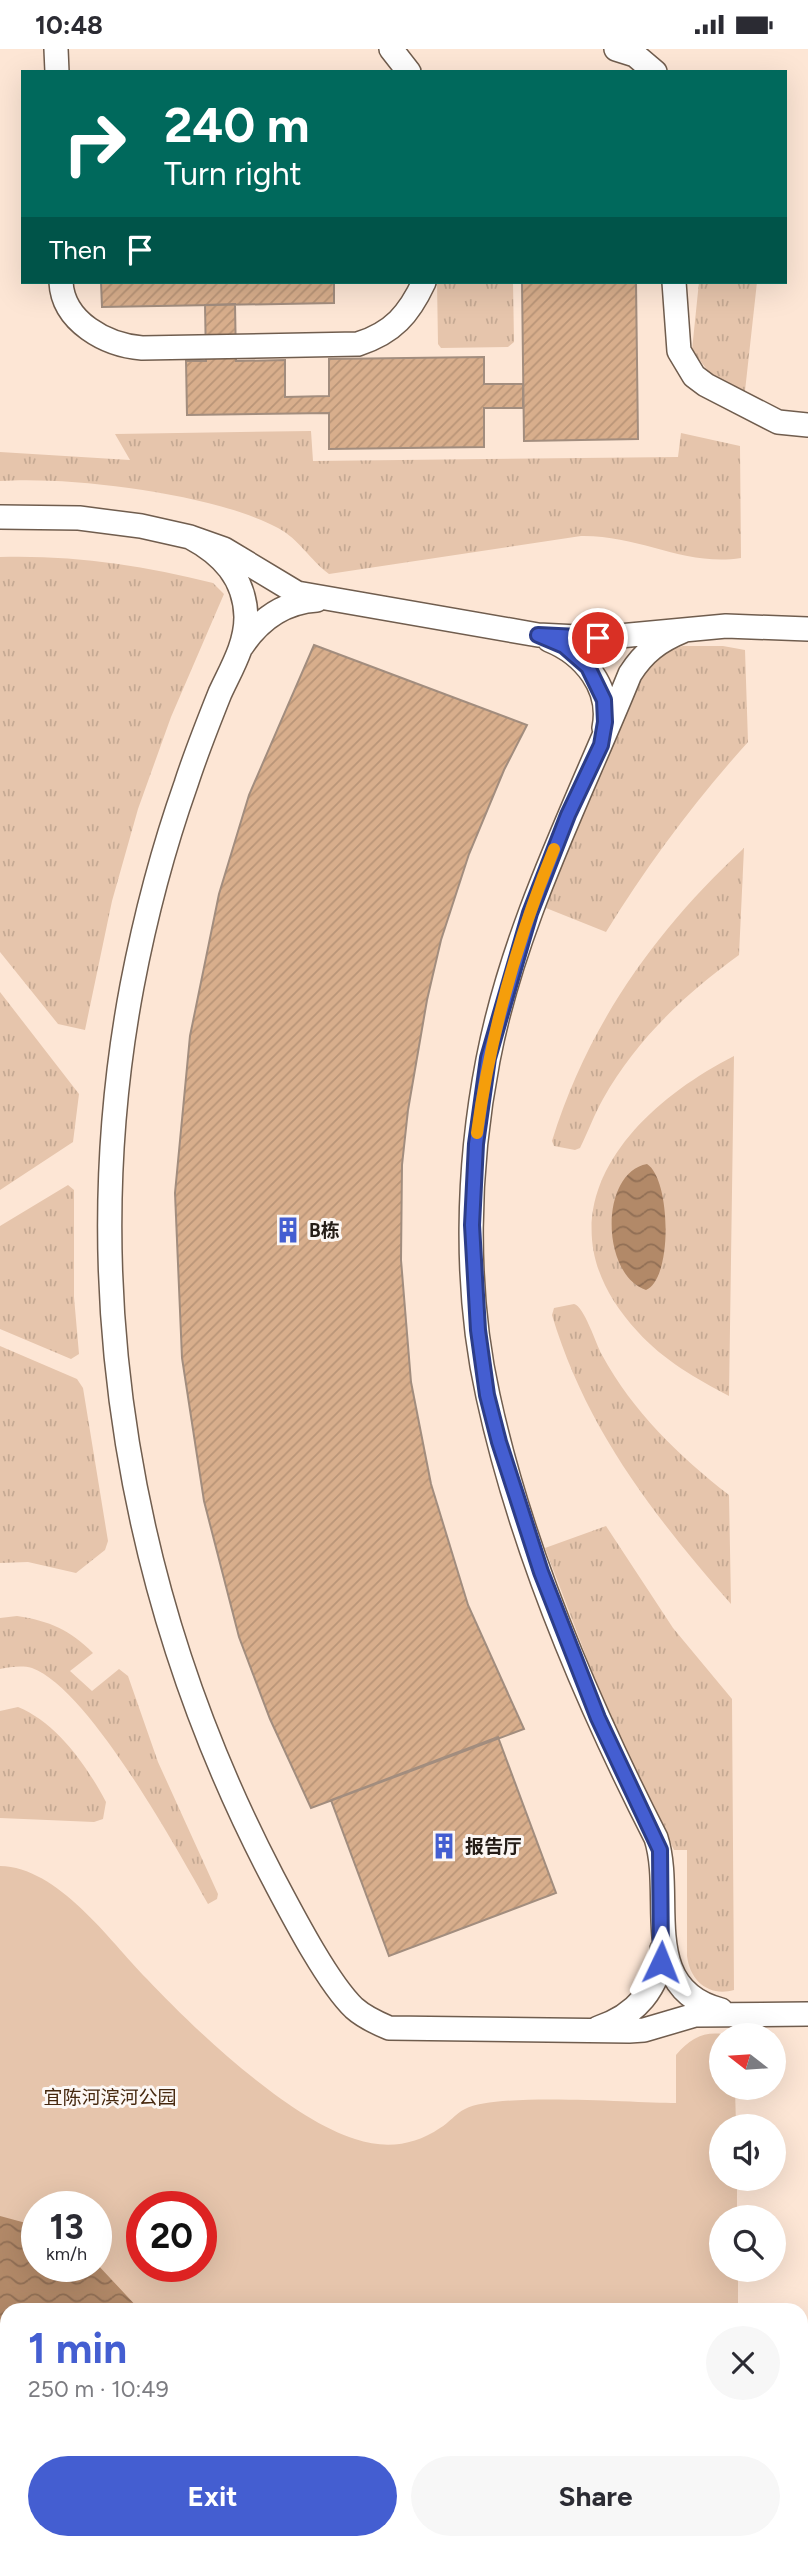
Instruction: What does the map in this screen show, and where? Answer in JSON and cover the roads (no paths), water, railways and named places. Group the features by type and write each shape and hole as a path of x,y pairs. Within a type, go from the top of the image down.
{"lane":[{"path":"56,49 57,70"},
{"path":"391,49 407,70"},
{"path":"616,49 635,55 652,70"},
{"path":"61,284 65,301 90,330 112,342 142,348 358,344 379,336 399,323 423,284"},
{"path":"674,284 679,351 694,376 706,385 778,422 808,425"},
{"path":"0,517 79,518 141,526 190,537 224,549 297,593 538,635 598,638 726,627 808,629"},
{"path":"190,537 212,549 237,578 246,613 241,648"},
{"path":"326,600 304,601 270,615 253,629 241,648 201,740 167,842 132,989 120,1076 111,1182 111,1290 122,1420 147,1545 192,1699 233,1797 294,1916 354,2008 388,2028 408,2031 644,2030 695,2015 808,2014"},
{"path":"589,2031 620,2019 649,1992 661,1962 662,1865 656,1838 584,1686 506,1467 482,1366 472,1260 476,1144 488,1058 530,913 568,815 630,674 642,656 657,643 683,631"},
{"path":"538,635 577,655 597,682 604,700 605,722 601,745"},
{"path":"662,1939 672,1972 684,1989 695,1999 734,2014"}],"water":[{"path":"647,1164 655,1173 661,1188 666,1228 661,1268 655,1282 646,1290 631,1281 620,1265 614,1246 612,1225 614,1204 620,1185 631,1171"},
{"path":"0,2216 21,2222 21,2282 112,2280 133,2303 0,2303"}],"place":[{"name":"B栋","path":"288,1230"},
{"name":"报告厅","path":"444,1846"}],"park label":[{"name":"宜陈河滨河公园","path":"110,2097"}]}
